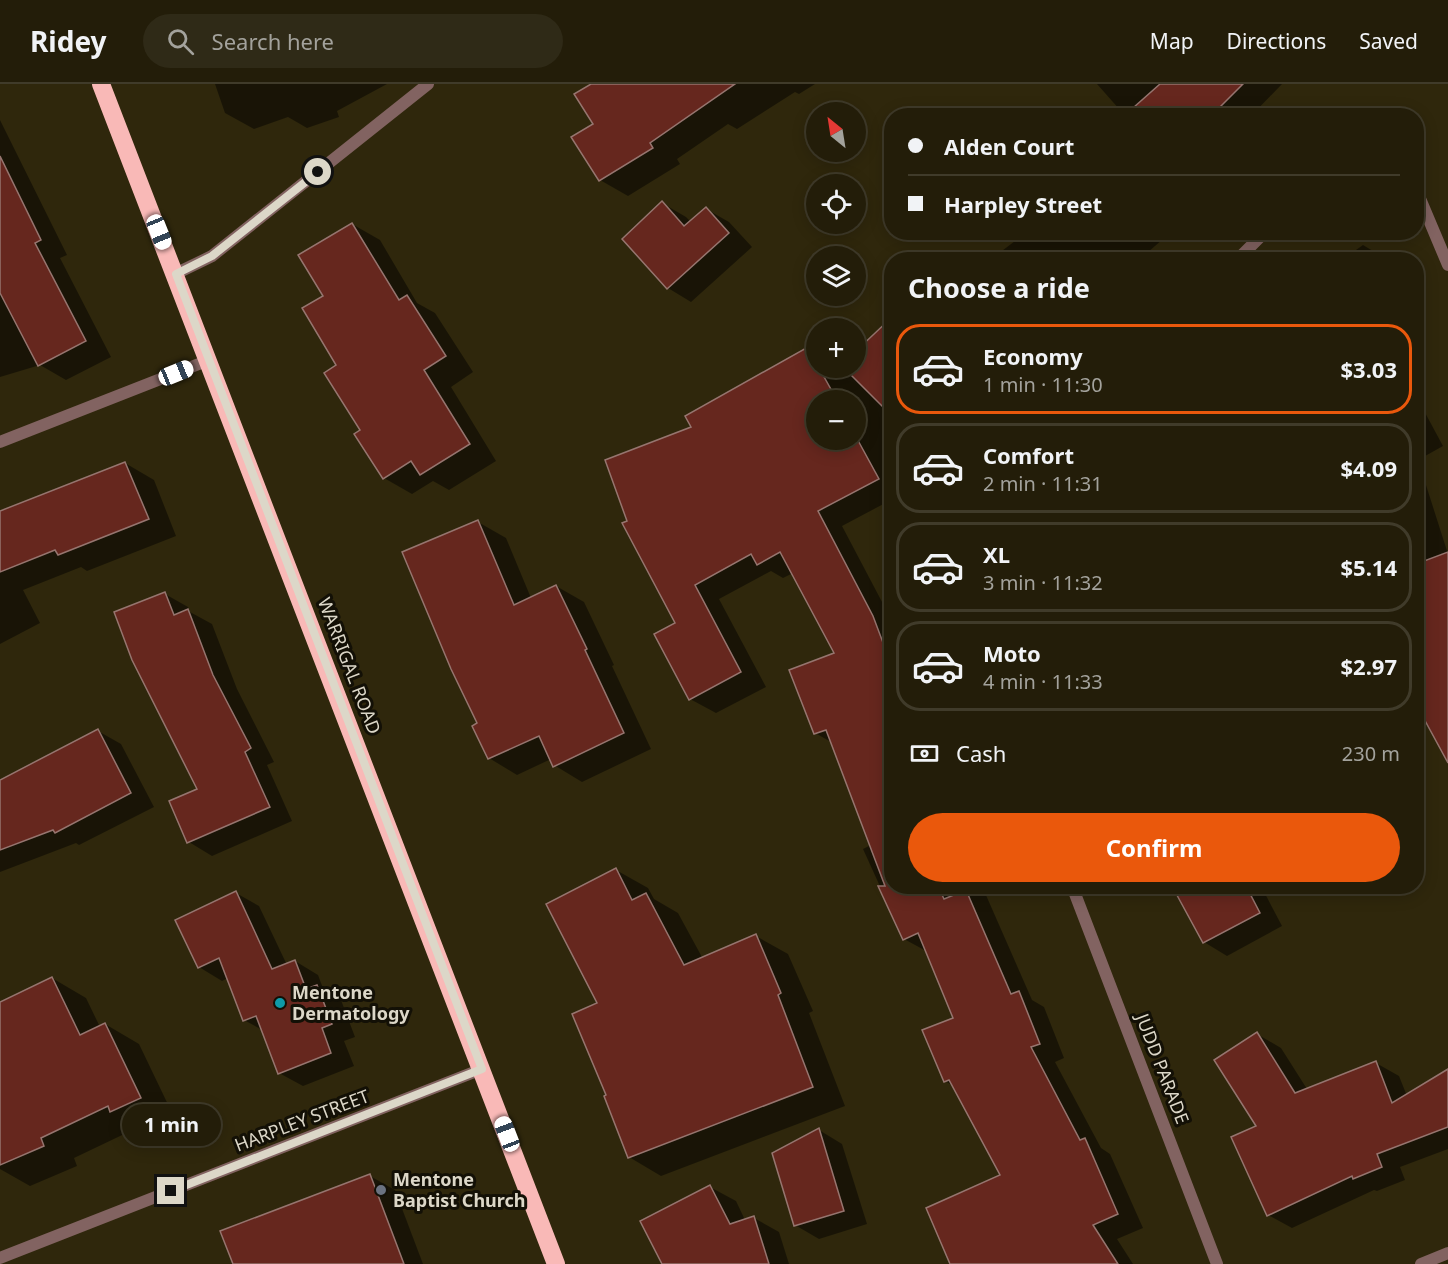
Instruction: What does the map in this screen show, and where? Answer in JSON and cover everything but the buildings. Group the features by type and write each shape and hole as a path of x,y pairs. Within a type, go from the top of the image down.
{"highway":[{"name":"WARRIGAL ROAD","path":"101,84 556,1264"}],"street":[{"path":"176,274 212,256 428,84"},
{"path":"1424,208 1448,265"},
{"path":"1245,252 1257,240"},
{"path":"0,442 209,360"},
{"name":"JUDD PARADE","path":"1075,894 1217,1264"},
{"name":"HARPLEY STREET","path":"0,1258 482,1069"},
{"path":"1421,1264 1448,1253"}],"place":[{"name":"Mentone Dermatology","path":"280,1003"},
{"name":"Mentone Baptist Church","path":"381,1190"}],"route":[{"path":"171,1191 482,1069 176,274 212,256 318,172"}]}
